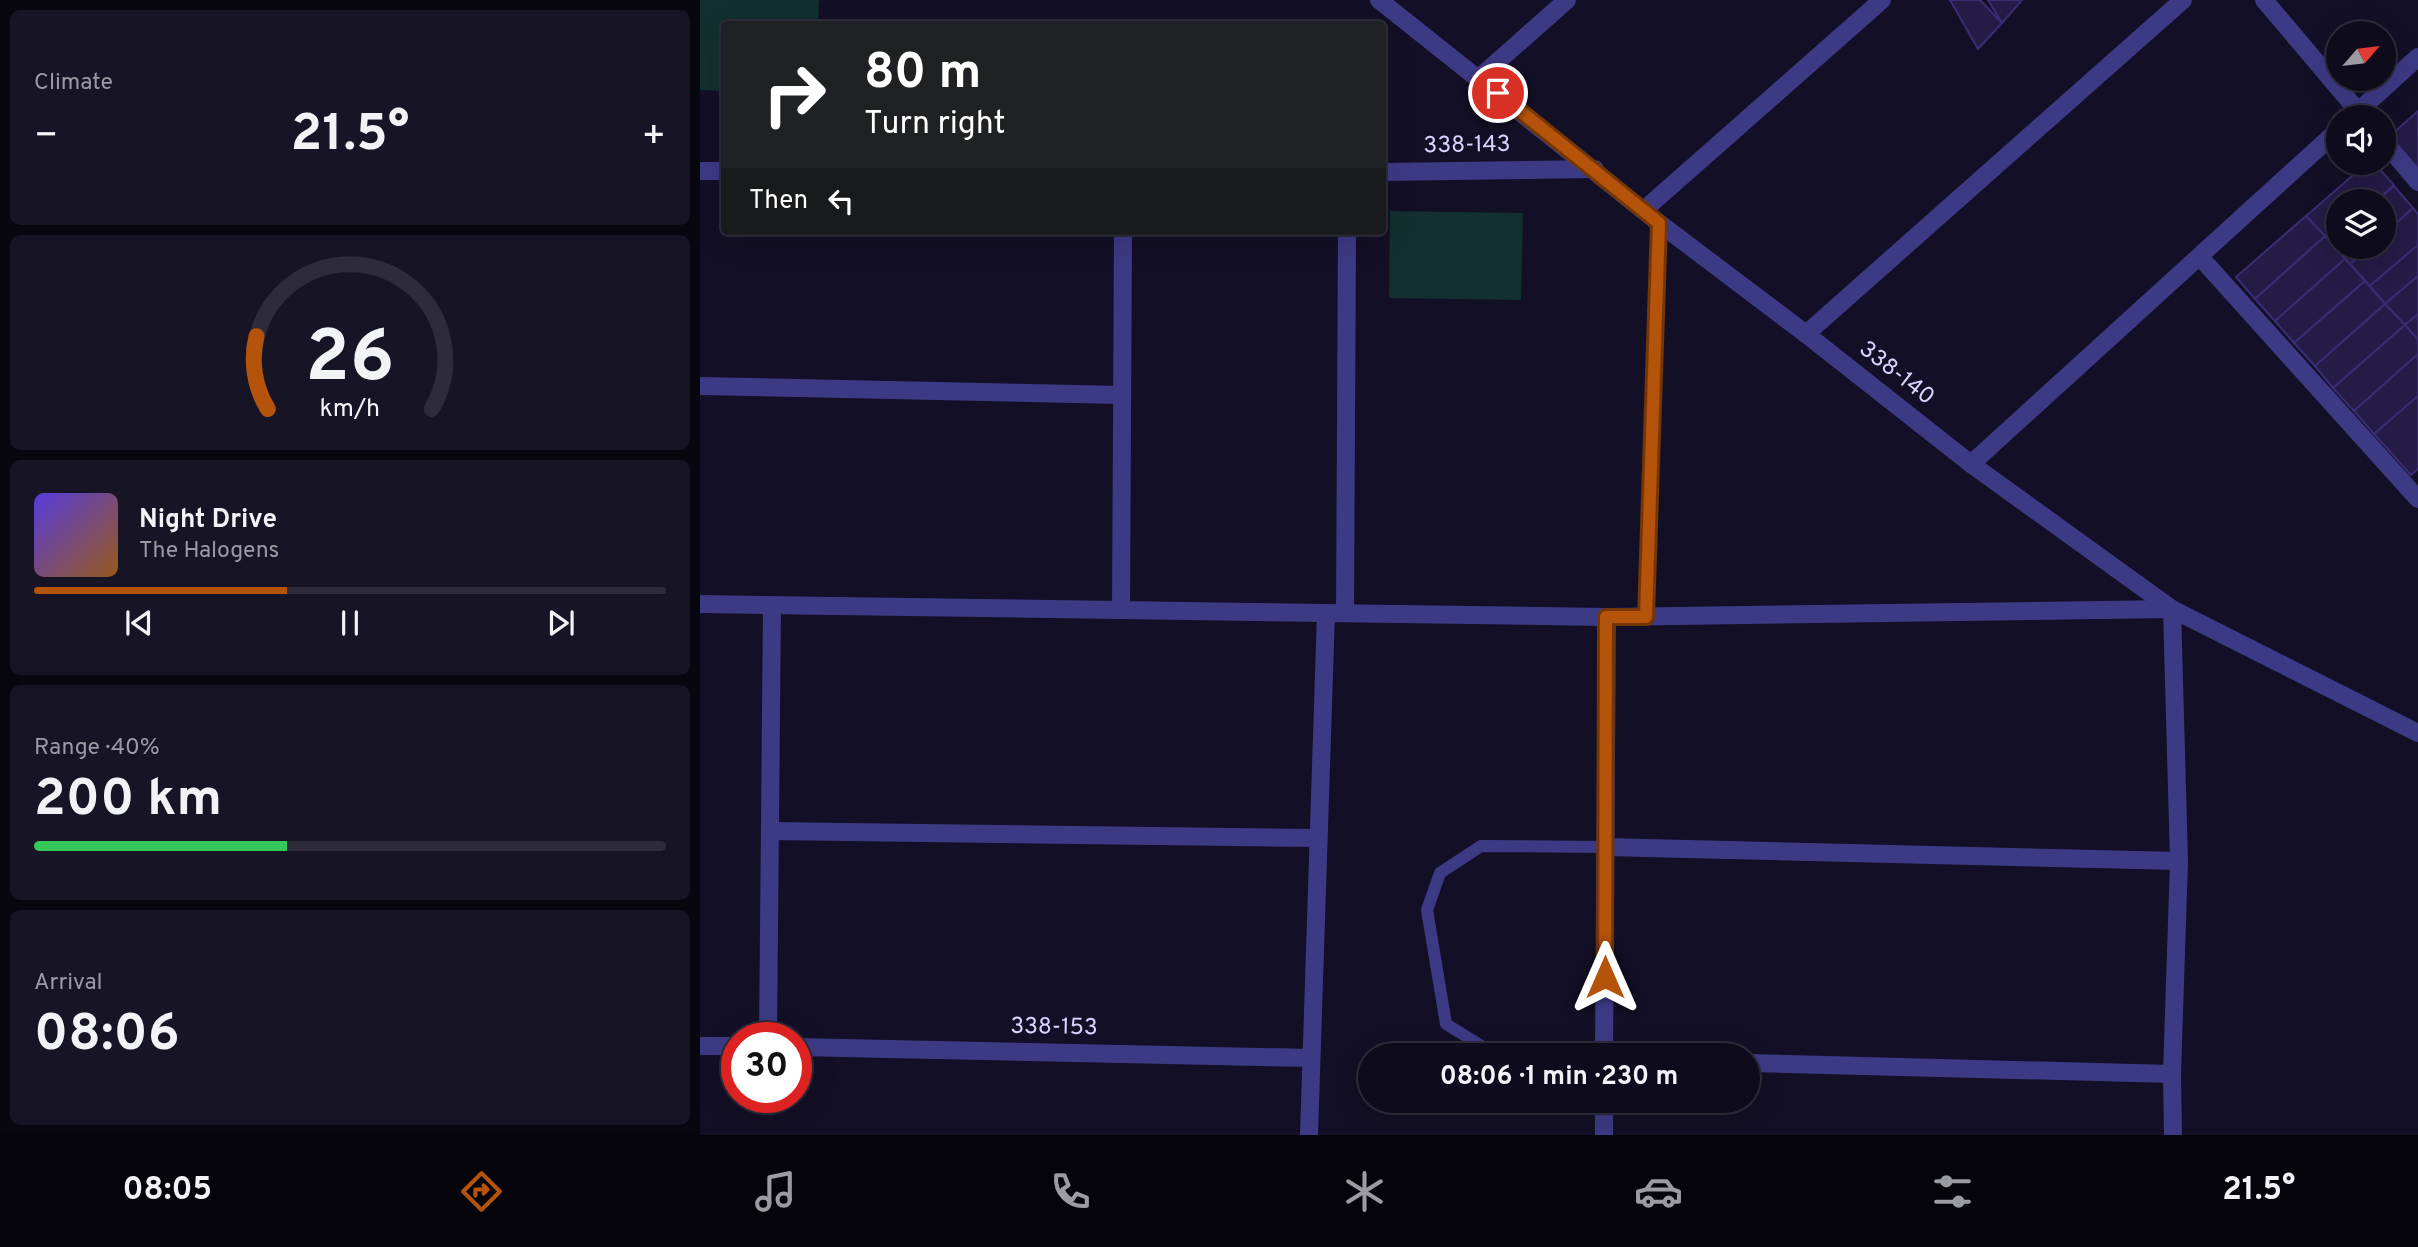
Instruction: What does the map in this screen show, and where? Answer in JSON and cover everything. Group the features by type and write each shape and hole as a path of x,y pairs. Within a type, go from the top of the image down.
{"street":[{"name":"338-140","path":"1379,0 1595,169 1659,223 1971,464 2172,609 2418,733"},
{"path":"1479,78 1567,0"},
{"path":"1645,209 1882,0"},
{"path":"1805,334 2183,0"},
{"path":"2264,0 2350,105"},
{"path":"2368,105 2418,57"},
{"path":"1971,464 2326,141"},
{"path":"2396,156 2418,182"},
{"name":"338-143","path":"1386,172 1595,169"},
{"path":"700,171 721,170"},
{"path":"1121,610 1123,235"},
{"path":"1345,613 1347,235"},
{"path":"2200,257 2418,499"},
{"path":"700,386 1122,395"},
{"path":"700,604 1606,617 2172,609 2179,861 2172,1135"},
{"path":"768,1022 772,605"},
{"path":"1309,1135 1326,613"},
{"path":"1604,1043 1606,617"},
{"path":"770,831 1318,838"},
{"path":"1605,847 2179,861"},
{"path":"700,1046 721,1046"},
{"name":"338-153","path":"812,1047 1311,1058"},
{"path":"1760,1063 2172,1074"},
{"path":"1604,1113 1604,1135"}],"lane":[{"path":"1646,617 1659,223"},
{"path":"1477,1043 1446,1024 1427,910 1440,873 1481,846 1605,847"}],"green space":[{"path":"700,0 819,0 818,21 721,21 721,91 700,90"},
{"path":"1390,211 1523,213 1521,300 1389,298"}],"building":[{"path":"1950,0 1980,0 2002,23 1978,49"},
{"path":"1988,0 2022,0 2002,23"},
{"path":"2418,111 2418,168 2396,143 2396,131"},
{"path":"2353,175 2385,175 2394,185 2390,189 2337,189"},
{"path":"2394,186 2413,208 2396,223 2396,189 2391,189"},
{"path":"2326,199 2326,237 2306,216"},
{"path":"2413,208 2418,214 2418,245 2370,286 2350,264 2356,259 2396,259 2396,223"},
{"path":"2306,216 2325,236 2255,299 2236,277"},
{"path":"2325,236 2326,259 2345,259 2275,321 2255,299"},
{"path":"2418,245 2418,276 2385,304 2370,286"},
{"path":"2345,259 2365,281 2294,343 2275,321"},
{"path":"2418,276 2418,314 2405,325 2385,304"},
{"path":"2365,281 2385,304 2315,366 2294,343"},
{"path":"2385,304 2405,325 2333,388 2315,366"},
{"path":"2418,314 2418,340 2405,325"},
{"path":"2405,325 2418,340 2418,354 2354,411 2333,388"},
{"path":"2418,354 2418,396 2374,434 2354,411"},
{"path":"2418,396 2418,469 2411,475 2374,434"}],"route":[{"path":"1498,93 1659,223 1646,617 1606,617 1605,977"}]}
